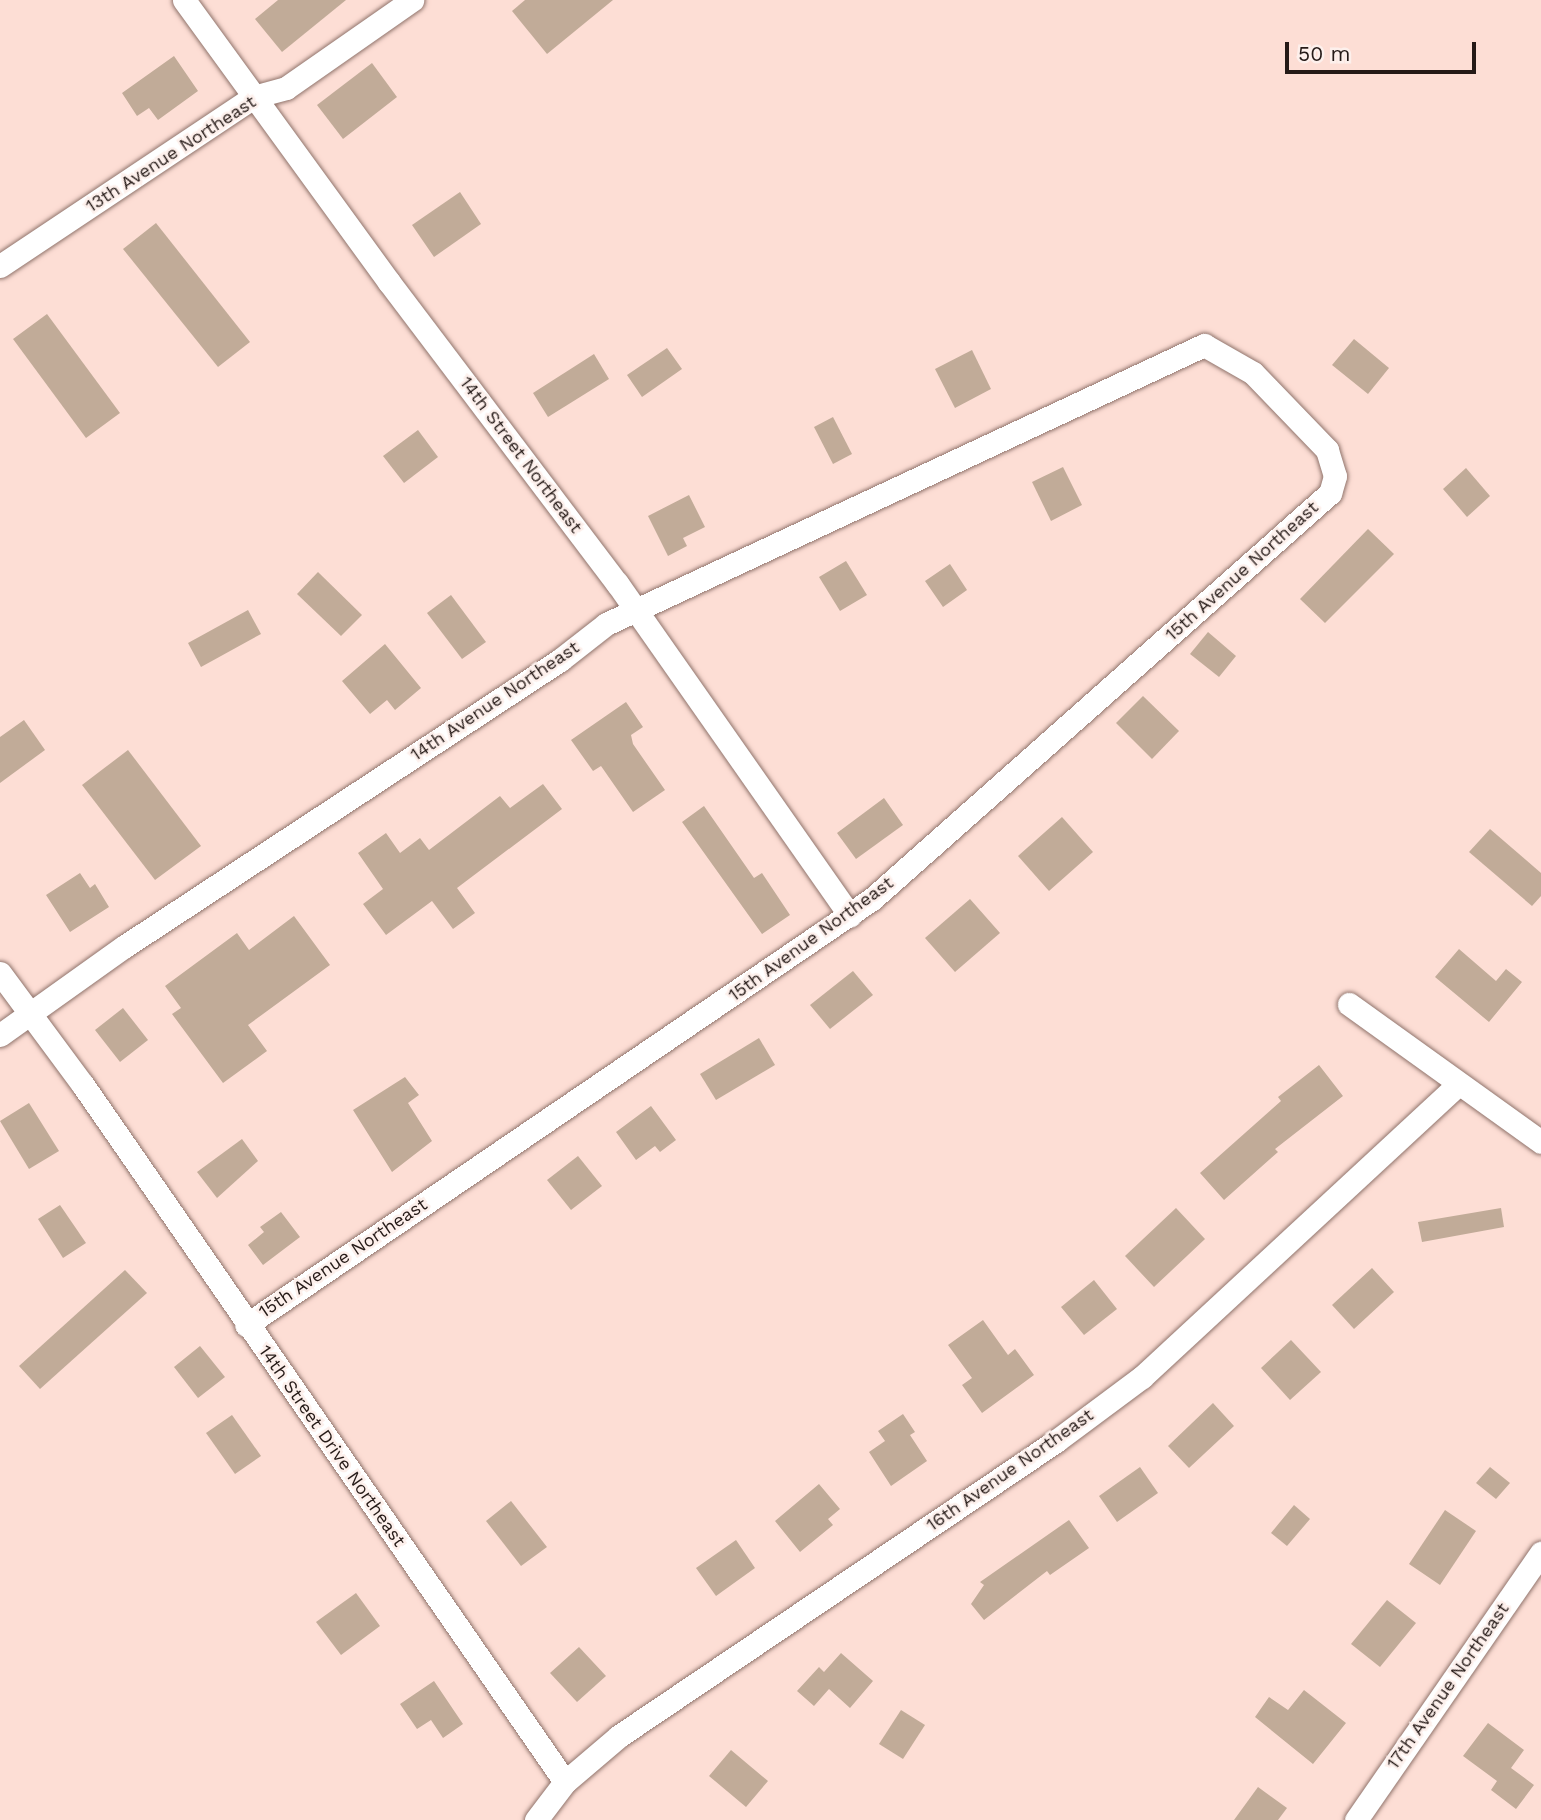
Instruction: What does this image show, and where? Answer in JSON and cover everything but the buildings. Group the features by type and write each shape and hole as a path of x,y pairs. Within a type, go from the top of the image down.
{"street":[{"name":"14th Street Northeast","path":"184,0 253,97 634,608 850,916"},
{"name":"13th Avenue Northeast","path":"0,266 253,97 286,88 412,0"},
{"name":"14th Avenue Northeast","path":"0,1035 634,608 1204,345 1253,373 1311,431 1333,463 1330,493"},
{"name":"15th Avenue Northeast","path":"246,1325 850,916 1330,493"},
{"name":"14th Street Drive Northeast","path":"0,973 83,1085 246,1325 565,1782"},
{"path":"1349,1004 1541,1142"},
{"name":"16th Avenue Northeast","path":"536,1820 565,1782 618,1736 1056,1441 1142,1377 1458,1084"},
{"name":"17th Avenue Northeast","path":"1356,1820 1541,1553"}]}
